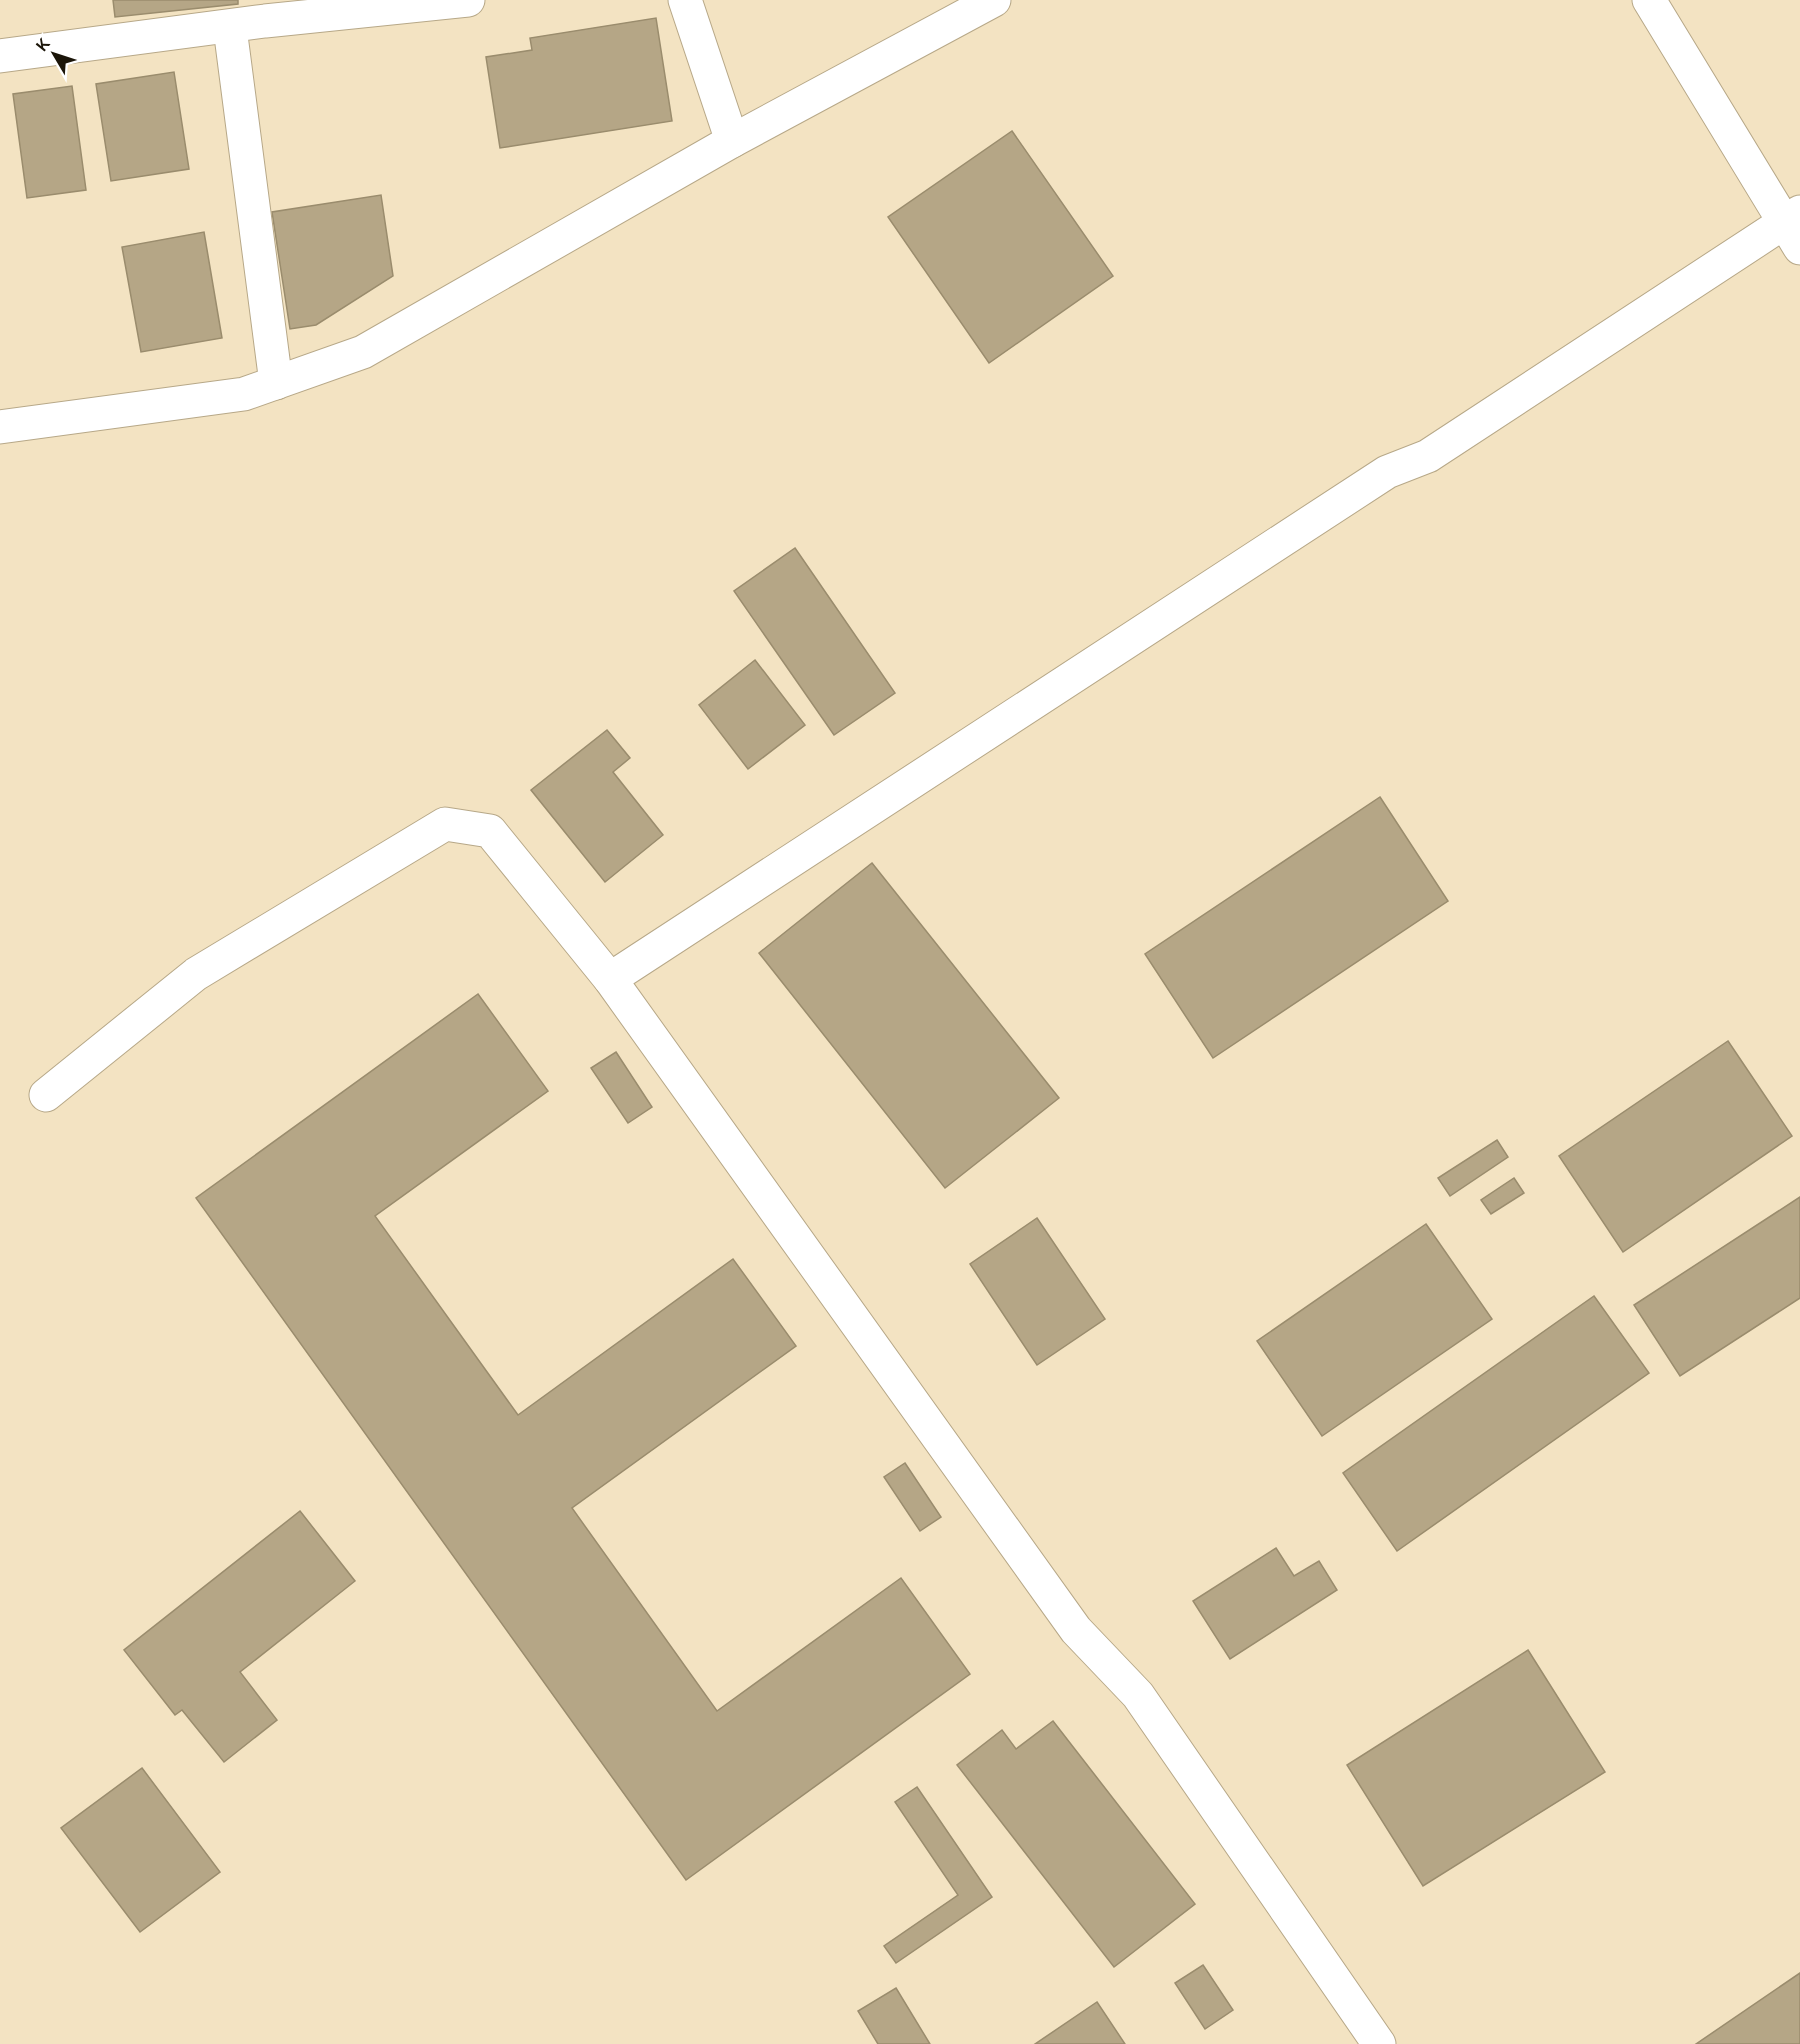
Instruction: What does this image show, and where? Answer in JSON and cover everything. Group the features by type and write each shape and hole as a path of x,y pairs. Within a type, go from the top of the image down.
{"street":[{"path":"0,56 230,28 263,11 468,0"},
{"path":"685,0 732,141"},
{"path":"0,427 244,394 363,352 732,141 994,0"},
{"path":"610,979 1387,472 1428,456 1794,228 1649,0"},
{"path":"230,28 276,383"},
{"path":"46,1095 196,974 445,824 490,831 610,979 1076,1630 1138,1695 1379,2044"}],"building":[{"path":"113,0 238,0 238,4 115,17"},
{"path":"656,18 672,121 500,148 486,57 532,50 530,38"},
{"path":"174,72 189,169 111,181 96,84"},
{"path":"72,86 86,190 27,198 13,94"},
{"path":"1012,131 1113,276 989,363 888,217"},
{"path":"381,195 393,276 316,325 290,329 272,212"},
{"path":"204,232 222,338 141,352 122,247"},
{"path":"795,548 895,693 834,735 734,591"},
{"path":"755,660 805,725 748,769 699,705"},
{"path":"607,730 630,758 613,772 663,835 605,882 531,790"},
{"path":"1380,797 1448,901 1213,1058 1145,954"},
{"path":"872,863 1059,1098 945,1188 759,953"},
{"path":"478,994 548,1091 375,1216 518,1415 733,1259 796,1346 572,1508 717,1711 901,1578 970,1674 686,1880 196,1198"},
{"path":"1728,1041 1792,1136 1623,1252 1559,1156"},
{"path":"616,1052 652,1107 628,1123 591,1068"},
{"path":"1497,1140 1508,1157 1450,1196 1438,1178"},
{"path":"1514,1178 1524,1193 1491,1214 1481,1200"},
{"path":"1800,1197 1800,1298 1680,1376 1634,1305"},
{"path":"1037,1218 1105,1319 1037,1365 970,1264"},
{"path":"1426,1224 1492,1319 1322,1436 1257,1341"},
{"path":"1594,1296 1649,1373 1397,1551 1343,1473"},
{"path":"905,1463 941,1517 920,1531 884,1477"},
{"path":"300,1511 355,1581 240,1672 277,1720 224,1762 182,1710 175,1715 124,1650"},
{"path":"1276,1548 1294,1576 1319,1561 1337,1590 1230,1659 1193,1601"},
{"path":"1528,1650 1605,1772 1423,1886 1347,1765"},
{"path":"1053,1721 1195,1904 1114,1967 957,1765 1002,1730 1016,1749"},
{"path":"142,1768 220,1872 140,1932 61,1828"},
{"path":"917,1787 992,1897 896,1963 884,1946 958,1895 895,1802"},
{"path":"1203,1965 1233,2010 1205,2029 1175,1983"},
{"path":"1800,1973 1800,2044 1696,2044"},
{"path":"896,1988 930,2044 878,2044 858,2011"},
{"path":"1097,2002 1125,2044 1035,2044"}]}
